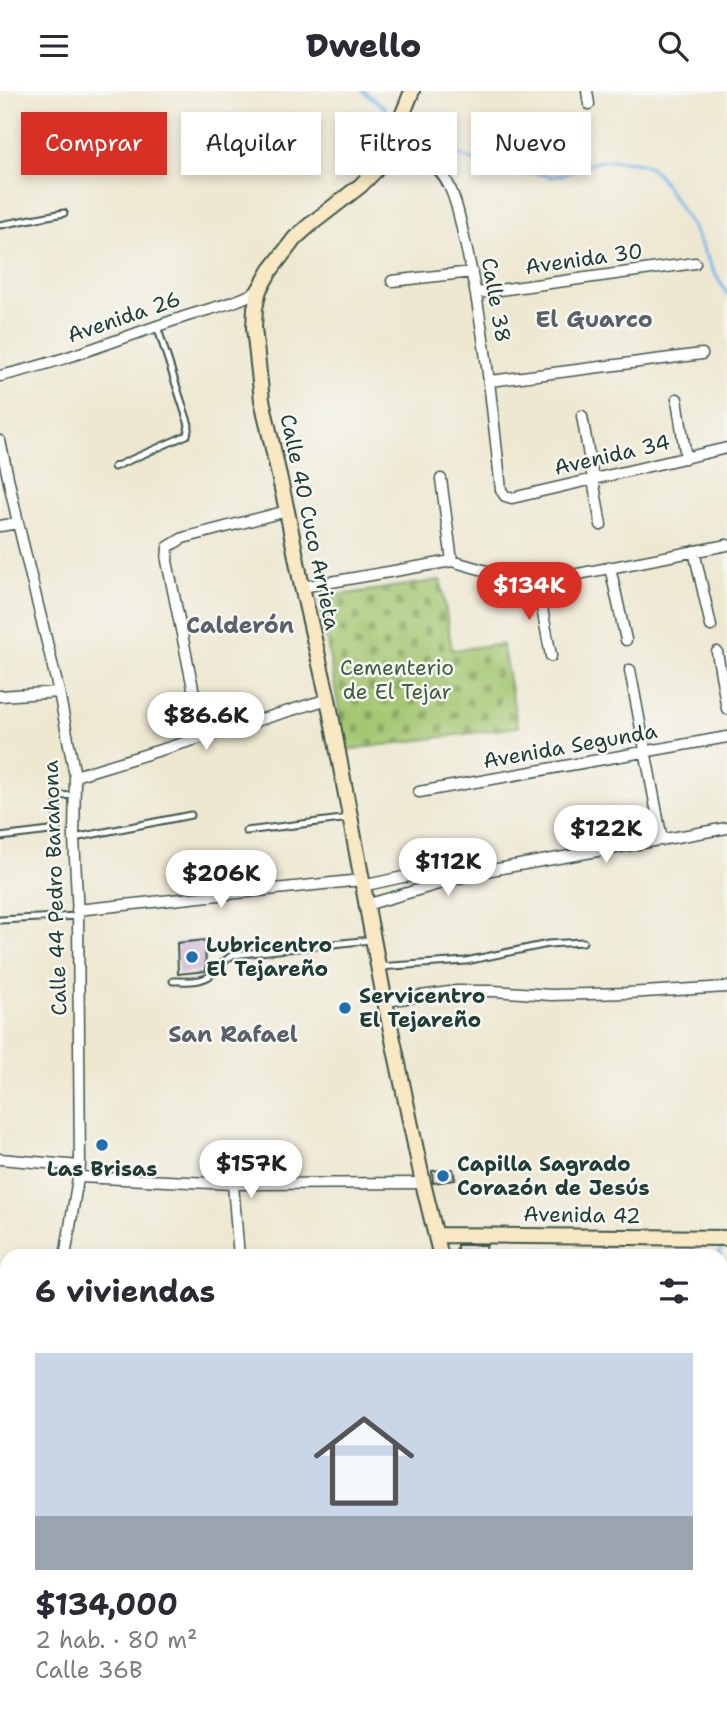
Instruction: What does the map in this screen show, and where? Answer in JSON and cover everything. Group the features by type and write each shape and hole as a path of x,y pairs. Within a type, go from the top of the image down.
{"main road":[{"path":"404,112 412,91"},
{"path":"259,290 295,238 371,175"},
{"name":"Calle 40 Cuco Arrieta","path":"259,290 254,328 262,400 328,699 378,967 439,1249"},
{"name":"Avenida 42","path":"436,1235 727,1238"}],"street":[{"path":"587,91 589,104"},
{"name":"Calle 38","path":"443,175 460,218 477,292 490,381 501,490 505,496"},
{"name":"Avenida 30","path":"477,292 695,263"},
{"path":"392,281 472,272"},
{"name":"Avenida 26","path":"0,376 34,369 245,298 259,290"},
{"path":"490,381 702,354"},
{"path":"677,399 686,457"},
{"path":"582,416 601,525"},
{"name":"Calle 44 Pedro Barahona","path":"0,441 59,692 75,776 80,1165 66,1249"},
{"name":"Avenida 34","path":"505,496 512,498 727,448"},
{"path":"441,479 452,561"},
{"path":"203,737 167,561 168,548 183,538 287,511"},
{"path":"0,526 18,523"},
{"path":"302,587 452,561 528,583 727,545"},
{"path":"694,551 711,626"},
{"path":"610,566 626,640"},
{"path":"537,582 551,656"},
{"path":"717,652 727,709"},
{"path":"630,670 662,840"},
{"path":"0,696 59,692"},
{"path":"75,776 328,699"},
{"name":"Avenida Segunda","path":"419,792 727,737"},
{"path":"366,905 480,872 727,828"},
{"path":"77,913 403,877 480,872"},
{"path":"385,1001 457,991 551,995 727,986"},
{"path":"0,1159 80,1165"},
{"path":"79,1177 233,1184 423,1183"},
{"path":"233,1184 238,1249"}],"lane":[{"path":"0,225 64,213"},
{"path":"114,467 187,435 189,425 157,326"},
{"path":"0,837 57,829 57,799 59,796 75,795"},
{"path":"74,838 191,815"},
{"path":"246,831 350,818"},
{"path":"0,920 77,913"},
{"path":"173,981 205,979 233,955 373,939"},
{"path":"378,967 466,961 548,944 583,942"}],"green space":[{"name":"Cementerio de El Tejar","path":"441,580 452,650 502,644 518,727 346,750 319,598"}],"building":[{"name":"Lubricentro El Tejareño","path":"205,940 206,971 178,974 177,943"},
{"name":"Capilla Sagrado Corazón de Jesús","path":"453,1169 455,1180 433,1183 432,1171"},
{"path":"457,1245 487,1245 486,1249 457,1249"}],"waterway":[{"path":"363,91 383,106 386,112"},
{"path":"457,154 489,166 552,177 595,162 611,160 647,165 659,175 693,228 727,294"},
{"path":"720,1249 722,1241"}],"place":[{"name":"Lubricentro El Tejareño","path":"192,957"},
{"name":"Servicentro El Tejareño","path":"345,1008"},
{"name":"Las Brisas","path":"102,1145"},
{"name":"Capilla Sagrado Corazón de Jesús","path":"443,1176"}],"district":[{"name":"El Guarco","path":"594,319"},
{"name":"Calderón","path":"240,625"},
{"name":"San Rafael","path":"233,1034"}]}
